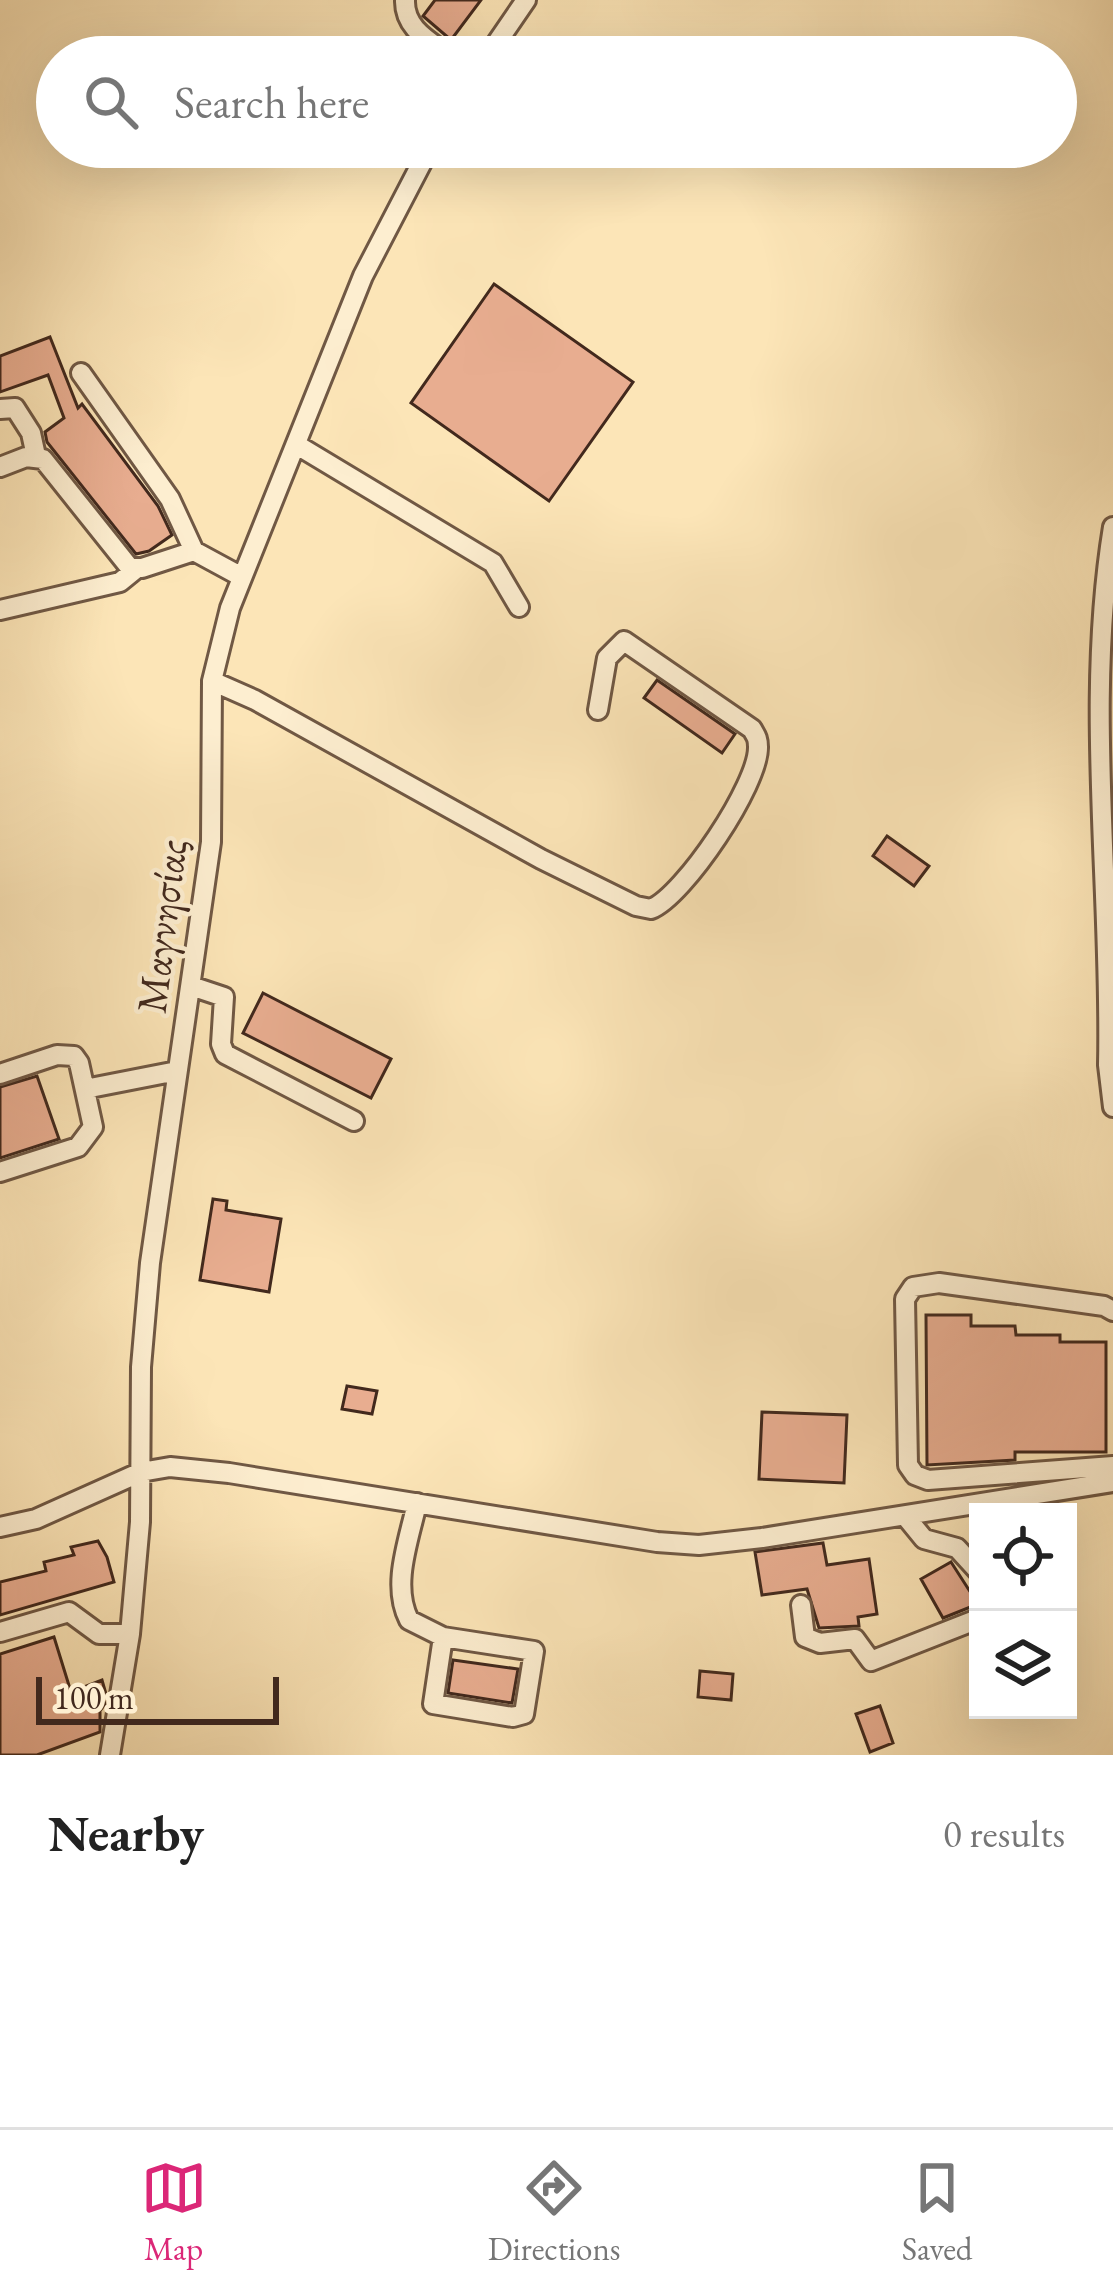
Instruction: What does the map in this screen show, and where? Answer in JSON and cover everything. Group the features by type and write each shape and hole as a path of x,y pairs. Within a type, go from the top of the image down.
{"street":[{"path":"404,0 405,16 425,36"},
{"path":"501,36 526,0"},
{"name":"Μαγνησίας","path":"110,1755 130,1634 150,1263 211,842 212,681 242,577 363,276 419,168"},
{"path":"81,373 170,499 194,551 242,577"},
{"path":"0,409 15,408 24,417 36,456"},
{"path":"297,445 493,563 518,607"},
{"path":"0,467 36,456 43,459 130,568 136,569"},
{"path":"1113,527 1101,600 1100,674 1108,1065 1113,1107"},
{"path":"0,610 120,582 136,569 194,551"},
{"path":"212,681 255,700 541,859 651,909 675,893 733,810 758,755 757,737 624,641 607,658 598,710"},
{"path":"191,986 224,997 221,1044 225,1054 354,1121"},
{"path":"0,1074 68,1053 79,1063 93,1127 78,1147 0,1172"},
{"path":"86,1089 177,1071"},
{"path":"1113,1311 939,1283 914,1287 905,1299 908,1465 914,1475 928,1480 1113,1466"},
{"path":"0,1527 36,1519 141,1472 170,1467 699,1545 1113,1482"},
{"path":"416,1503 400,1597 409,1620 443,1637 534,1651 524,1714 514,1717 433,1704 443,1637"},
{"path":"906,1517 923,1539 957,1548 969,1561"},
{"path":"801,1605 805,1637 827,1644 855,1639 871,1661 969,1623"},
{"path":"0,1632 69,1612 99,1634 130,1634"}],"building":[{"path":"435,0 481,0 454,36 446,36 423,16"},
{"path":"494,284 633,382 549,501 411,403"},
{"path":"50,337 78,408 82,404 158,506 172,535 149,551 136,554 47,442 45,432 64,418 48,375 0,392 0,356"},
{"path":"657,680 735,734 722,753 644,698"},
{"path":"887,836 929,866 914,886 873,856"},
{"path":"263,993 391,1059 371,1098 243,1033"},
{"path":"37,1076 59,1139 0,1158 0,1087"},
{"path":"213,1199 227,1201 226,1210 281,1219 269,1292 200,1280"},
{"path":"926,1315 971,1315 971,1326 1015,1326 1016,1335 1060,1335 1060,1342 1106,1342 1106,1452 1015,1452 1015,1460 927,1465"},
{"path":"347,1386 377,1391 372,1414 342,1409"},
{"path":"762,1412 847,1415 844,1483 759,1479"},
{"path":"98,1541 114,1582 0,1615 0,1582 46,1571 44,1562 74,1555 71,1547"},
{"path":"823,1543 827,1565 869,1559 877,1614 858,1617 859,1626 819,1628 807,1589 762,1595 755,1552"},
{"path":"951,1562 969,1590 969,1608 943,1618 921,1579"},
{"path":"54,1637 71,1692 102,1680 106,1694 102,1696 100,1732 37,1755 0,1755 0,1654"},
{"path":"453,1660 518,1669 512,1703 448,1693"},
{"path":"700,1671 733,1674 731,1700 698,1697"},
{"path":"880,1706 893,1743 870,1752 856,1714"}]}
